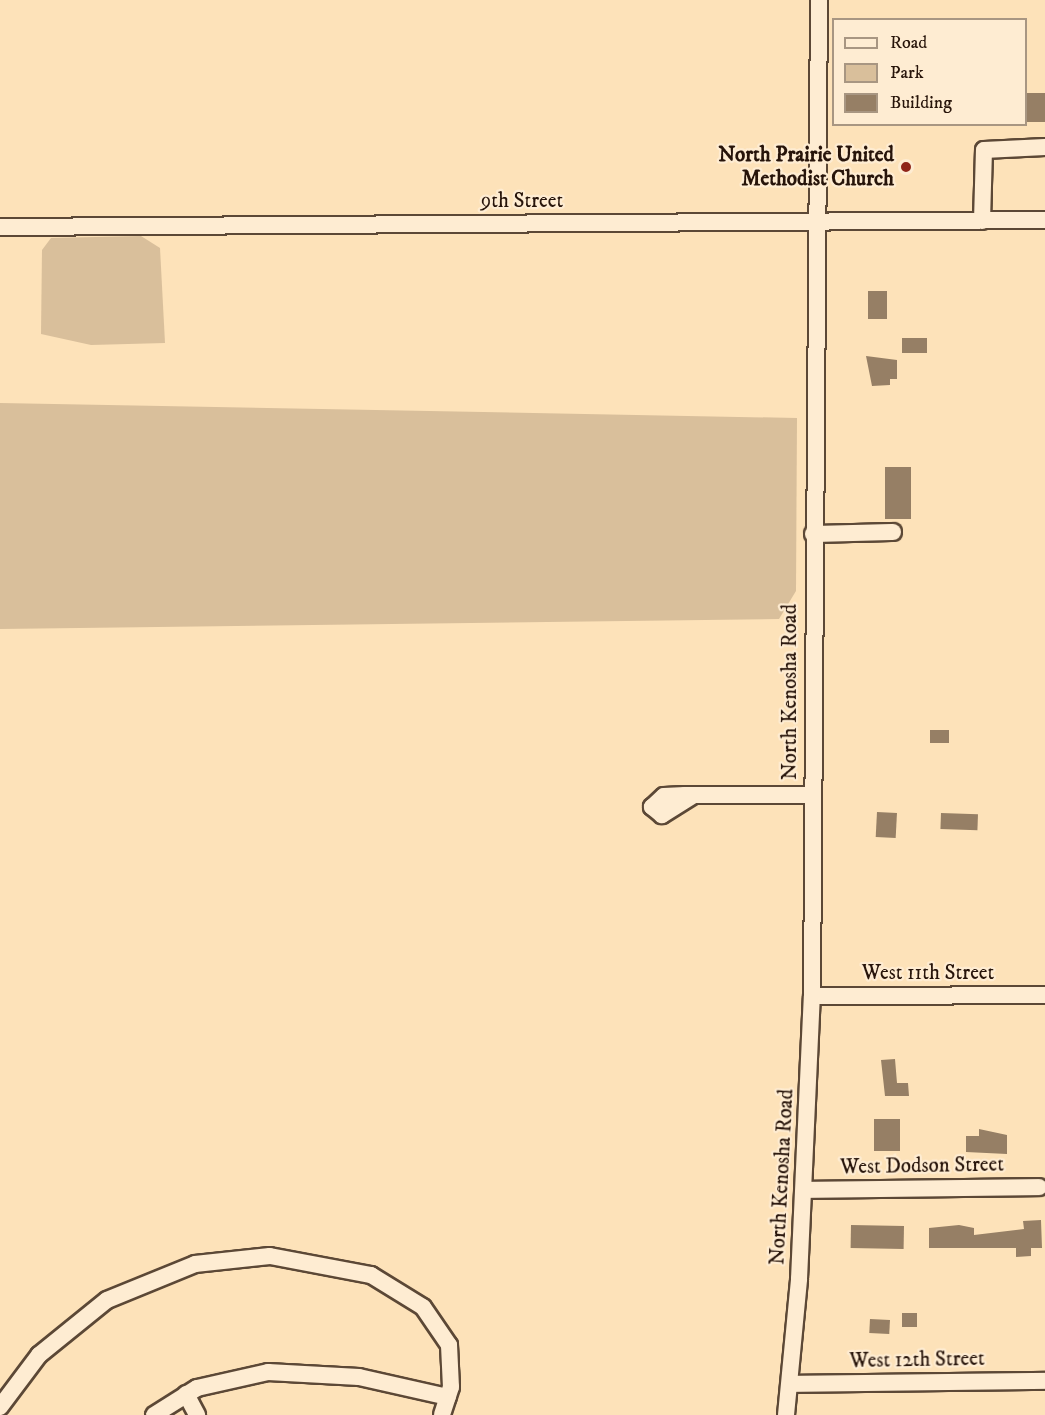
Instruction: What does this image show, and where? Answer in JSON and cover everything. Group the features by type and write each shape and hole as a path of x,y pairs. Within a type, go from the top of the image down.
{"street":[{"name":"North Kenosha Road","path":"786,1415 805,1190 812,996 813,534 819,0"},
{"path":"982,220 984,150 1045,147"},
{"name":"9th Street","path":"0,227 1045,220"},
{"path":"813,534 894,532"},
{"path":"694,795 812,795"},
{"name":"West 11th Street","path":"812,996 1045,995"},
{"name":"West Dodson Street","path":"805,1190 1039,1187"},
{"path":"0,1407 39,1355 107,1300 195,1264 270,1256 371,1275 423,1307 449,1345 448,1397 442,1415"},
{"path":"154,1415 186,1394 226,1378 315,1372 401,1384 448,1397"},
{"name":"West 12th Street","path":"790,1384 1045,1381"},
{"path":"186,1394 197,1415"}],"green space":[{"path":"141,236 160,248 165,343 91,345 41,334 42,250 51,238"},
{"path":"0,403 797,418 796,591 779,619 0,629"}],"building":[{"path":"1027,93 1045,93 1045,122 1027,122"},
{"path":"868,291 887,291 887,319 868,319"},
{"path":"902,338 927,338 927,353 902,353"},
{"path":"866,356 897,360 897,379 890,379 890,385 872,386"},
{"path":"885,467 911,467 911,519 885,519"},
{"path":"930,730 949,730 949,743 930,743"},
{"path":"877,812 897,813 896,838 876,837"},
{"path":"941,813 978,814 977,830 940,829"},
{"path":"895,1059 897,1083 908,1083 909,1096 885,1096 881,1060"},
{"path":"874,1119 900,1119 900,1151 874,1151"},
{"path":"979,1129 1007,1135 1007,1154 966,1152 966,1136 979,1136"},
{"path":"1041,1220 1042,1248 1031,1248 1031,1256 1016,1257 1016,1248 929,1248 929,1228 959,1225 974,1228 974,1235 1024,1229 1023,1221"},
{"path":"851,1225 904,1226 904,1249 851,1248"},
{"path":"902,1313 917,1313 917,1327 902,1327"},
{"path":"870,1319 890,1320 889,1334 869,1333"}],"place":[{"name":"North Prairie United Methodist Church","path":"906,167"}]}
